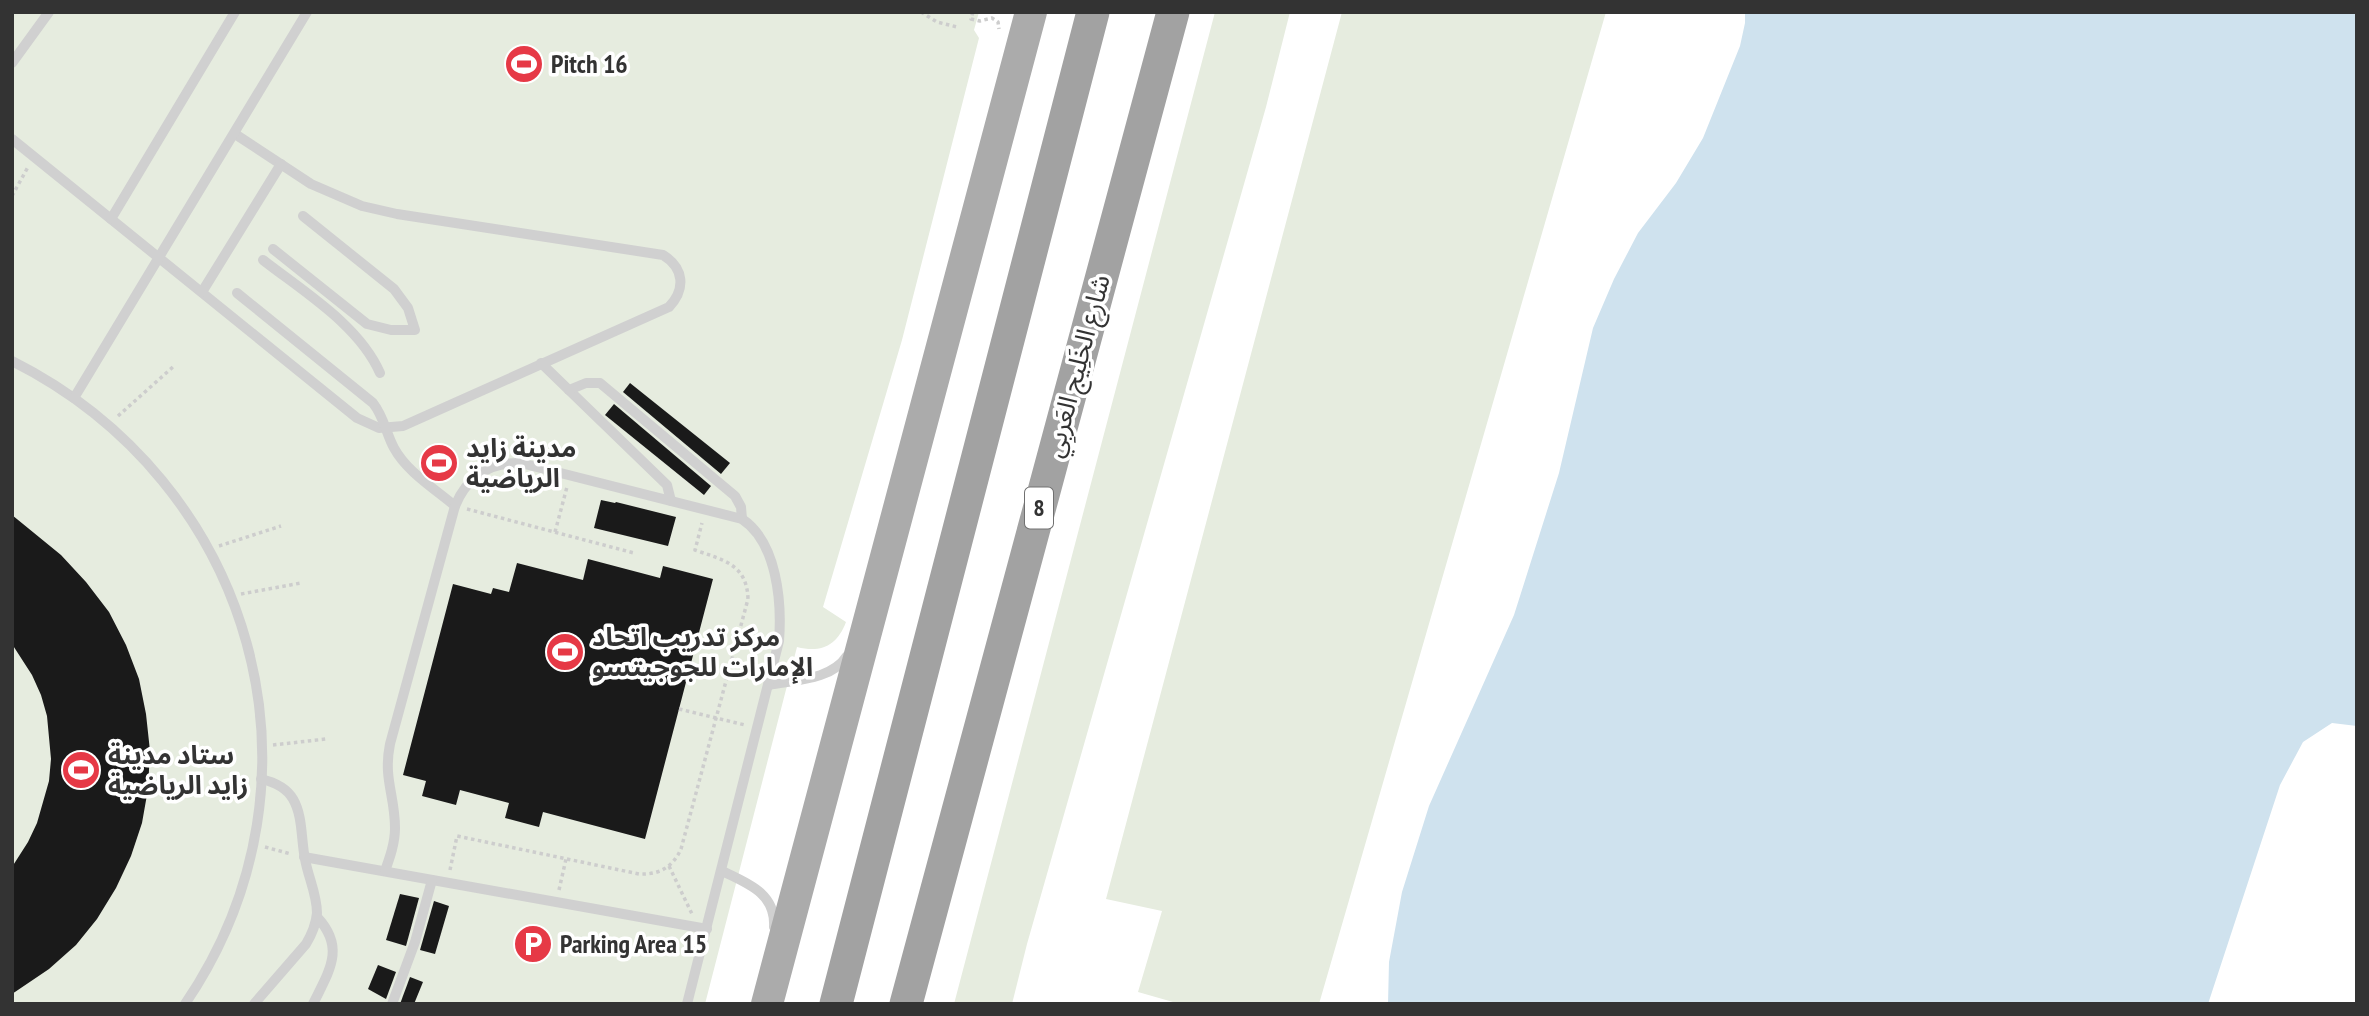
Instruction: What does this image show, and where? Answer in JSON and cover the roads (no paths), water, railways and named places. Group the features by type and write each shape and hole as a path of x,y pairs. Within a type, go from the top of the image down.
{"highway":[{"path":"835,997 1093,12"},
{"name":"شارع الخَلِيج العَربِي","path":"906,1004 1173,12"}],"main road":[{"path":"766,1004 876,575 1027,19"}],"lane":[{"path":"12,63 49,12"},
{"path":"111,219 235,12"},
{"path":"74,398 307,12"},
{"path":"12,139 363,423 388,429 403,426 668,307 680,290 678,269 672,260 663,255 397,214 362,206 311,184 235,134"},
{"path":"202,292 281,164"},
{"path":"273,249 367,324 391,331 415,330 408,308 394,289 303,216"},
{"path":"263,260 350,329 368,349 380,373"},
{"path":"237,293 373,403 388,429 394,448 406,464 455,506"},
{"path":"12,361 74,398 109,424 161,476 192,519 209,549 231,595 245,636 255,678 262,747 253,844 228,924 185,1004"},
{"path":"541,363 667,485 671,500"},
{"path":"569,390 586,383 600,383 735,496 741,507 742,519"},
{"path":"385,872 392,851 395,828 387,779 388,755 455,506 467,485 485,470 497,465 521,463 742,519 761,536 766,547 778,594 779,641 687,1004"},
{"path":"769,685 828,673 840,665 850,647"},
{"path":"254,1004 306,944 317,917 294,801 277,784 261,779"},
{"path":"304,857 707,929"},
{"path":"722,870 754,887 767,898 775,921 766,979 766,1004"},
{"path":"392,1004 415,943 432,880"},
{"path":"313,1004 331,967 333,952 328,929 317,917"}],"water":[{"path":"1745,12 2357,12 2357,726 2332,723 2303,742 2280,785 2208,1004 1388,1004 1389,962 1402,892 1429,806 1514,615 1559,473 1593,328 1638,233 1676,183 1703,138 1740,46"}],"place":[{"name":"Pitch 16","path":"524,64"},
{"name":"مدينة زايد الرياضية","path":"439,463"},
{"name":"مركز تدريب اتحاد الإمارات للجوجيتسو","path":"565,652"},
{"name":"ستاد مدينة زايد الرياضية","path":"81,770"},
{"name":"Parking Area 15","path":"533,944"}]}
